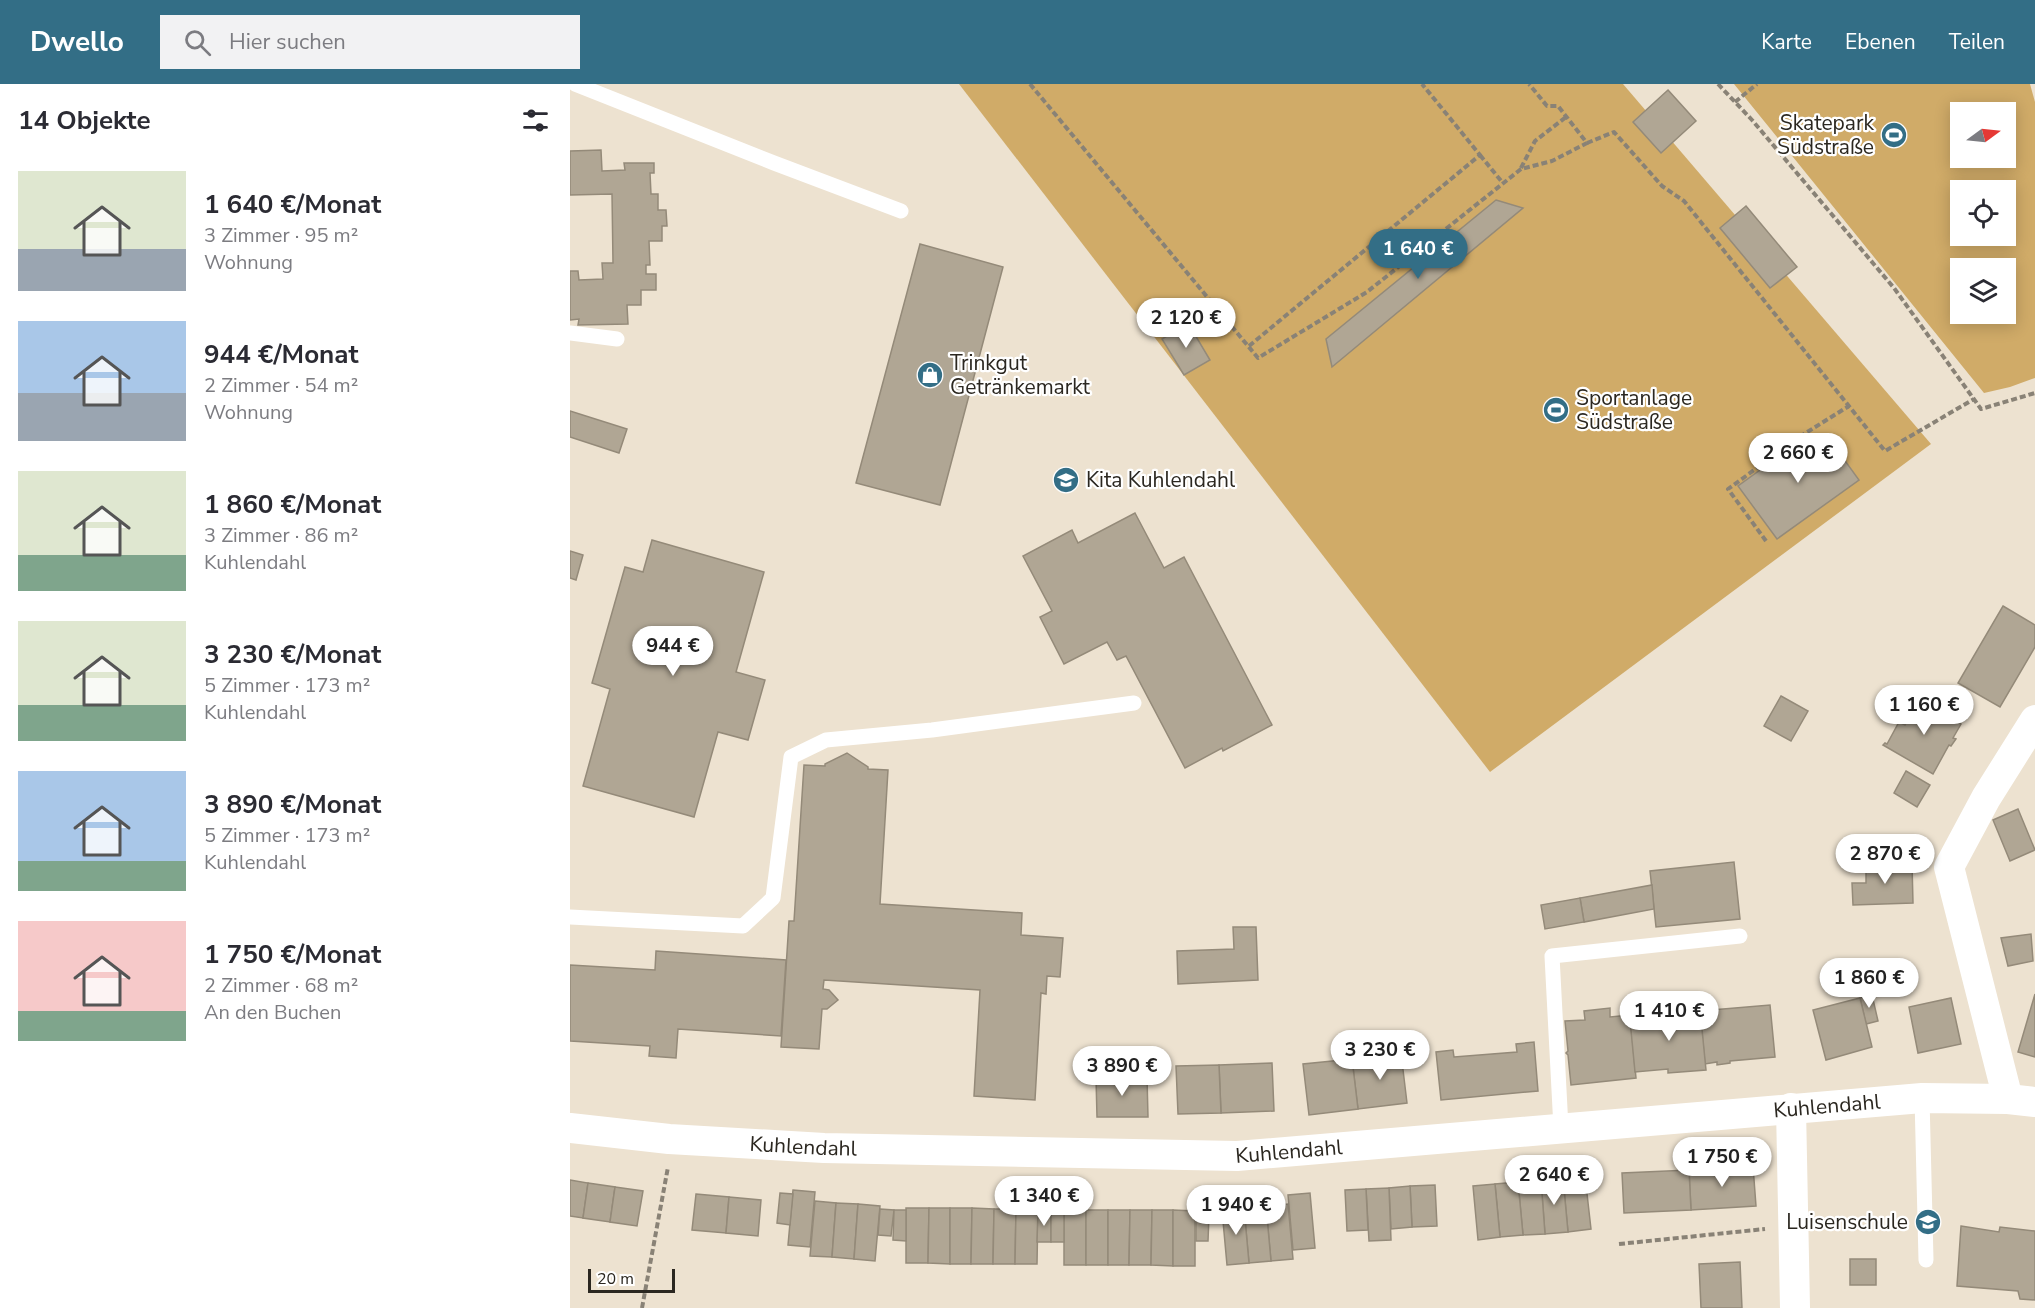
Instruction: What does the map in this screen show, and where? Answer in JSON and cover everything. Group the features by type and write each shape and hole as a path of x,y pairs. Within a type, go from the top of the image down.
{"street":[{"name":"Kuhlendahl","path":"570,1128 669,1139 824,1148 1237,1156 1922,1098 2021,1100 1949,867 1986,798 2035,720"},
{"path":"1791,1108 1795,1308"}],"lane":[{"path":"575,84 900,212"},
{"path":"570,333 617,339"},
{"path":"570,917 742,926 773,898 791,757 826,740 932,730 1134,703"},
{"path":"1562,1128 1552,956 1740,936"},
{"path":"1922,1098 1926,1260"}],"path":[{"path":"1030,84 1258,358 1367,292 1521,168 1552,161 1614,132 1662,186 1684,201 1885,451 1974,399"},
{"path":"1422,84 1502,182"},
{"path":"1529,84 1547,106 1558,106 1587,143"},
{"path":"1718,84 1894,288 1982,409 2035,393"},
{"path":"1735,102 1757,84"},
{"path":"1521,168 1535,141 1566,117"},
{"path":"1249,346 1480,155"},
{"path":"1766,541 1728,489 1804,434 1848,406"},
{"path":"642,1308 668,1171 669,1139"},
{"path":"1619,1244 1743,1232"}],"shaded area":[{"name":"Sportanlage Südstraße","path":"959,84 1623,84 1931,444 1490,772"},
{"path":"1734,84 2030,84 2035,102 2035,378 1984,393"}],"building":[{"path":"1668,90 1696,121 1661,153 1633,122"},
{"path":"601,150 602,171 625,170 624,163 654,163 654,173 650,173 651,194 658,194 658,210 666,210 667,226 662,226 662,241 649,241 650,265 646,265 646,274 656,274 656,290 641,290 641,305 627,305 628,324 578,325 579,319 570,320 570,271 578,271 579,280 603,279 602,263 613,263 612,194 570,195 570,151"},
{"path":"1496,200 1523,208 1332,367 1326,339"},
{"path":"1746,206 1797,267 1770,288 1720,228"},
{"name":"Trinkgut Getränkemarkt","path":"920,244 1003,267 940,505 856,483"},
{"path":"1188,323 1210,360 1184,375 1162,339"},
{"path":"570,411 627,429 619,453 570,437"},
{"path":"1807,436 1830,440 1859,480 1777,539 1738,486"},
{"path":"1135,513 1164,568 1184,557 1272,725 1185,768 1126,656 1117,660 1107,642 1064,664 1040,617 1052,611 1023,556 1072,530 1078,543"},
{"path":"652,540 764,572 736,672 765,680 748,740 718,732 694,817 583,786 610,689 592,683 625,567 643,572"},
{"path":"570,551 583,555 576,580 570,578"},
{"path":"2003,606 2035,625 2035,647 2000,707 1958,683"},
{"path":"1912,695 1961,724 1953,738 1956,739 1951,746 1949,745 1933,774 1883,745 1887,744 1899,722 1905,725 1918,702 1910,698"},
{"path":"1781,696 1808,711 1791,741 1764,726"},
{"path":"847,753 868,769 888,770 880,904 1022,913 1021,935 1063,938 1060,977 1047,976 1046,994 1041,993 1035,1100 974,1096 980,990 824,980 823,989 829,990 838,1000 827,1009 822,1009 819,1049 781,1047 789,921 794,921 804,765 825,766"},
{"path":"1906,771 1930,785 1917,807 1894,793"},
{"path":"2018,809 2035,850 2010,861 1993,820"},
{"path":"1734,862 1740,919 1656,927 1650,871"},
{"path":"1912,863 1913,903 1853,905 1852,883 1866,883 1866,864"},
{"path":"1652,885 1654,909 1584,922 1580,898"},
{"path":"1580,898 1584,922 1545,929 1541,905"},
{"path":"1233,927 1256,927 1258,980 1178,984 1177,951 1234,949"},
{"path":"2031,934 2033,961 2008,966 2001,938"},
{"path":"656,951 786,960 781,1036 678,1029 676,1058 649,1056 650,1046 570,1041 570,965 655,970"},
{"path":"2035,994 2035,1057 2018,1052"},
{"path":"1872,995 1878,1021 1866,1024 1860,998"},
{"path":"1860,998 1872,1047 1826,1060 1813,1010"},
{"path":"1951,998 1961,1044 1918,1053 1909,1007"},
{"path":"1770,1005 1775,1057 1730,1061 1730,1063 1717,1065 1717,1062 1705,1064 1700,1011"},
{"path":"1610,1008 1610,1017 1630,1015 1636,1078 1571,1085 1566,1053 1568,1051 1565,1021 1585,1020 1584,1011"},
{"path":"1700,1009 1706,1070 1668,1073 1668,1069 1635,1072 1630,1020 1662,1016 1662,1012"},
{"path":"1534,1042 1538,1091 1441,1100 1436,1052 1453,1050 1454,1057 1517,1052 1516,1044"},
{"path":"1401,1053 1407,1103 1358,1109 1352,1059"},
{"path":"1352,1059 1358,1109 1309,1115 1303,1064"},
{"path":"1272,1063 1274,1111 1221,1113 1219,1065"},
{"path":"1219,1065 1221,1113 1178,1114 1176,1066"},
{"path":"1147,1077 1148,1117 1097,1117 1096,1078"},
{"path":"1753,1166 1756,1206 1691,1210 1689,1170"},
{"path":"1689,1170 1691,1210 1624,1213 1622,1173"},
{"path":"1585,1176 1591,1229 1568,1232 1563,1178"},
{"path":"1563,1178 1568,1232 1545,1234 1541,1180"},
{"path":"570,1180 588,1183 583,1218 570,1216"},
{"path":"1541,1180 1545,1234 1523,1235 1518,1182"},
{"path":"1518,1182 1523,1235 1500,1237 1495,1184"},
{"path":"588,1183 615,1187 610,1222 583,1218"},
{"path":"1495,1184 1500,1237 1478,1240 1473,1186"},
{"path":"1435,1185 1437,1226 1412,1227 1410,1186"},
{"path":"1410,1186 1412,1227 1391,1229 1389,1188"},
{"path":"615,1187 643,1191 637,1226 610,1222"},
{"path":"1389,1188 1391,1240 1369,1241 1366,1189"},
{"path":"1366,1189 1368,1230 1347,1231 1345,1190"},
{"path":"793,1190 815,1192 810,1247 788,1245"},
{"path":"780,1193 793,1194 790,1225 777,1223"},
{"path":"1310,1193 1315,1248 1293,1250 1288,1195"},
{"path":"696,1194 729,1197 726,1233 692,1230"},
{"path":"729,1197 761,1200 758,1236 726,1233"},
{"path":"815,1201 836,1203 832,1257 810,1256"},
{"path":"836,1203 858,1204 854,1259 832,1257"},
{"path":"858,1204 880,1206 875,1261 854,1259"},
{"path":"1288,1204 1293,1259 1271,1261 1266,1206"},
{"path":"1266,1206 1271,1261 1249,1263 1244,1208"},
{"path":"906,1208 929,1208 928,1263 906,1263"},
{"path":"929,1208 950,1208 950,1264 928,1263"},
{"path":"950,1208 972,1208 971,1264 950,1264"},
{"path":"972,1208 994,1209 993,1264 971,1264"},
{"path":"1244,1208 1249,1263 1227,1265 1222,1210"},
{"path":"880,1209 894,1210 891,1236 878,1235"},
{"path":"994,1209 1016,1209 1015,1264 993,1264"},
{"path":"1016,1209 1038,1209 1037,1264 1015,1264"},
{"path":"894,1210 906,1210 906,1241 893,1240"},
{"path":"1064,1210 1086,1210 1086,1265 1064,1265"},
{"path":"1086,1210 1108,1210 1108,1265 1086,1265"},
{"path":"1108,1210 1130,1210 1129,1265 1108,1265"},
{"path":"1130,1210 1152,1210 1151,1265 1129,1265"},
{"path":"1152,1210 1173,1210 1173,1266 1151,1265"},
{"path":"1173,1210 1195,1211 1195,1266 1173,1266"},
{"path":"1038,1212 1051,1212 1051,1242 1037,1242"},
{"path":"1051,1212 1064,1212 1064,1242 1051,1242"},
{"path":"1196,1215 1209,1215 1208,1241 1196,1241"},
{"path":"1961,1226 1999,1232 2000,1227 2035,1231 2035,1300 2020,1299 2018,1291 1957,1286"},
{"path":"1850,1259 1876,1259 1876,1285 1850,1285"},
{"path":"1740,1262 1742,1308 1701,1308 1699,1264"}],"place":[{"name":"Skatepark Südstraße","path":"1894,135"},
{"name":"Trinkgut Getränkemarkt","path":"930,375"},
{"name":"Sportanlage Südstraße","path":"1556,410"},
{"name":"Kita Kuhlendahl","path":"1066,480"},
{"name":"Luisenschule","path":"1928,1222"}]}
